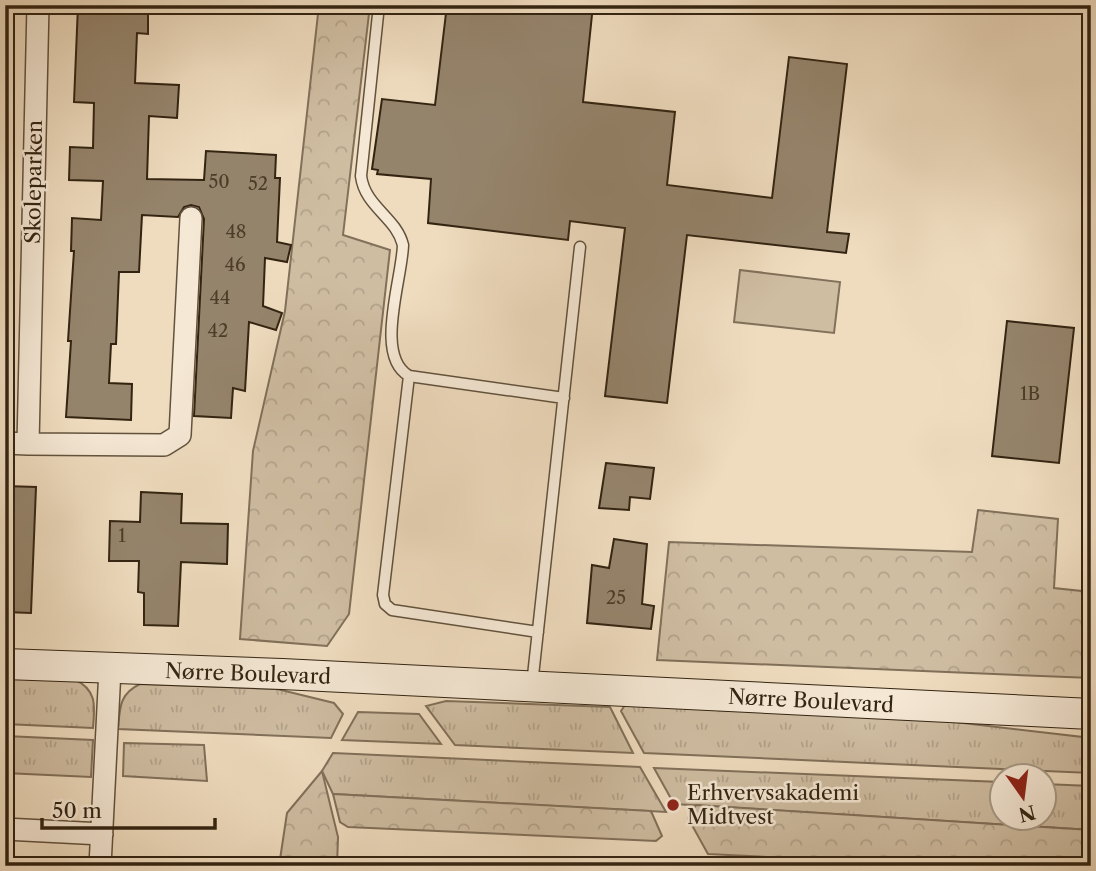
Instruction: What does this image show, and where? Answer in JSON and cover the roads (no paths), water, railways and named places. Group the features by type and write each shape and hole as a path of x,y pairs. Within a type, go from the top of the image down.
{"street":[{"name":"Skoleparken","path":"28,444 38,5"},
{"path":"5,443 164,445 180,435 191,218"},
{"name":"Nørre Boulevard","path":"5,664 1091,713"},
{"path":"100,866 110,669"},
{"path":"5,829 102,834"}],"lane":[{"path":"379,5 361,176 367,198 401,239 402,253 391,353 401,371 409,376 564,398"},
{"path":"532,687 580,247"},
{"path":"409,376 383,595 385,604 392,610 538,632"}],"place":[{"name":"Erhvervsakademi Midtvest","path":"673,805"}]}
